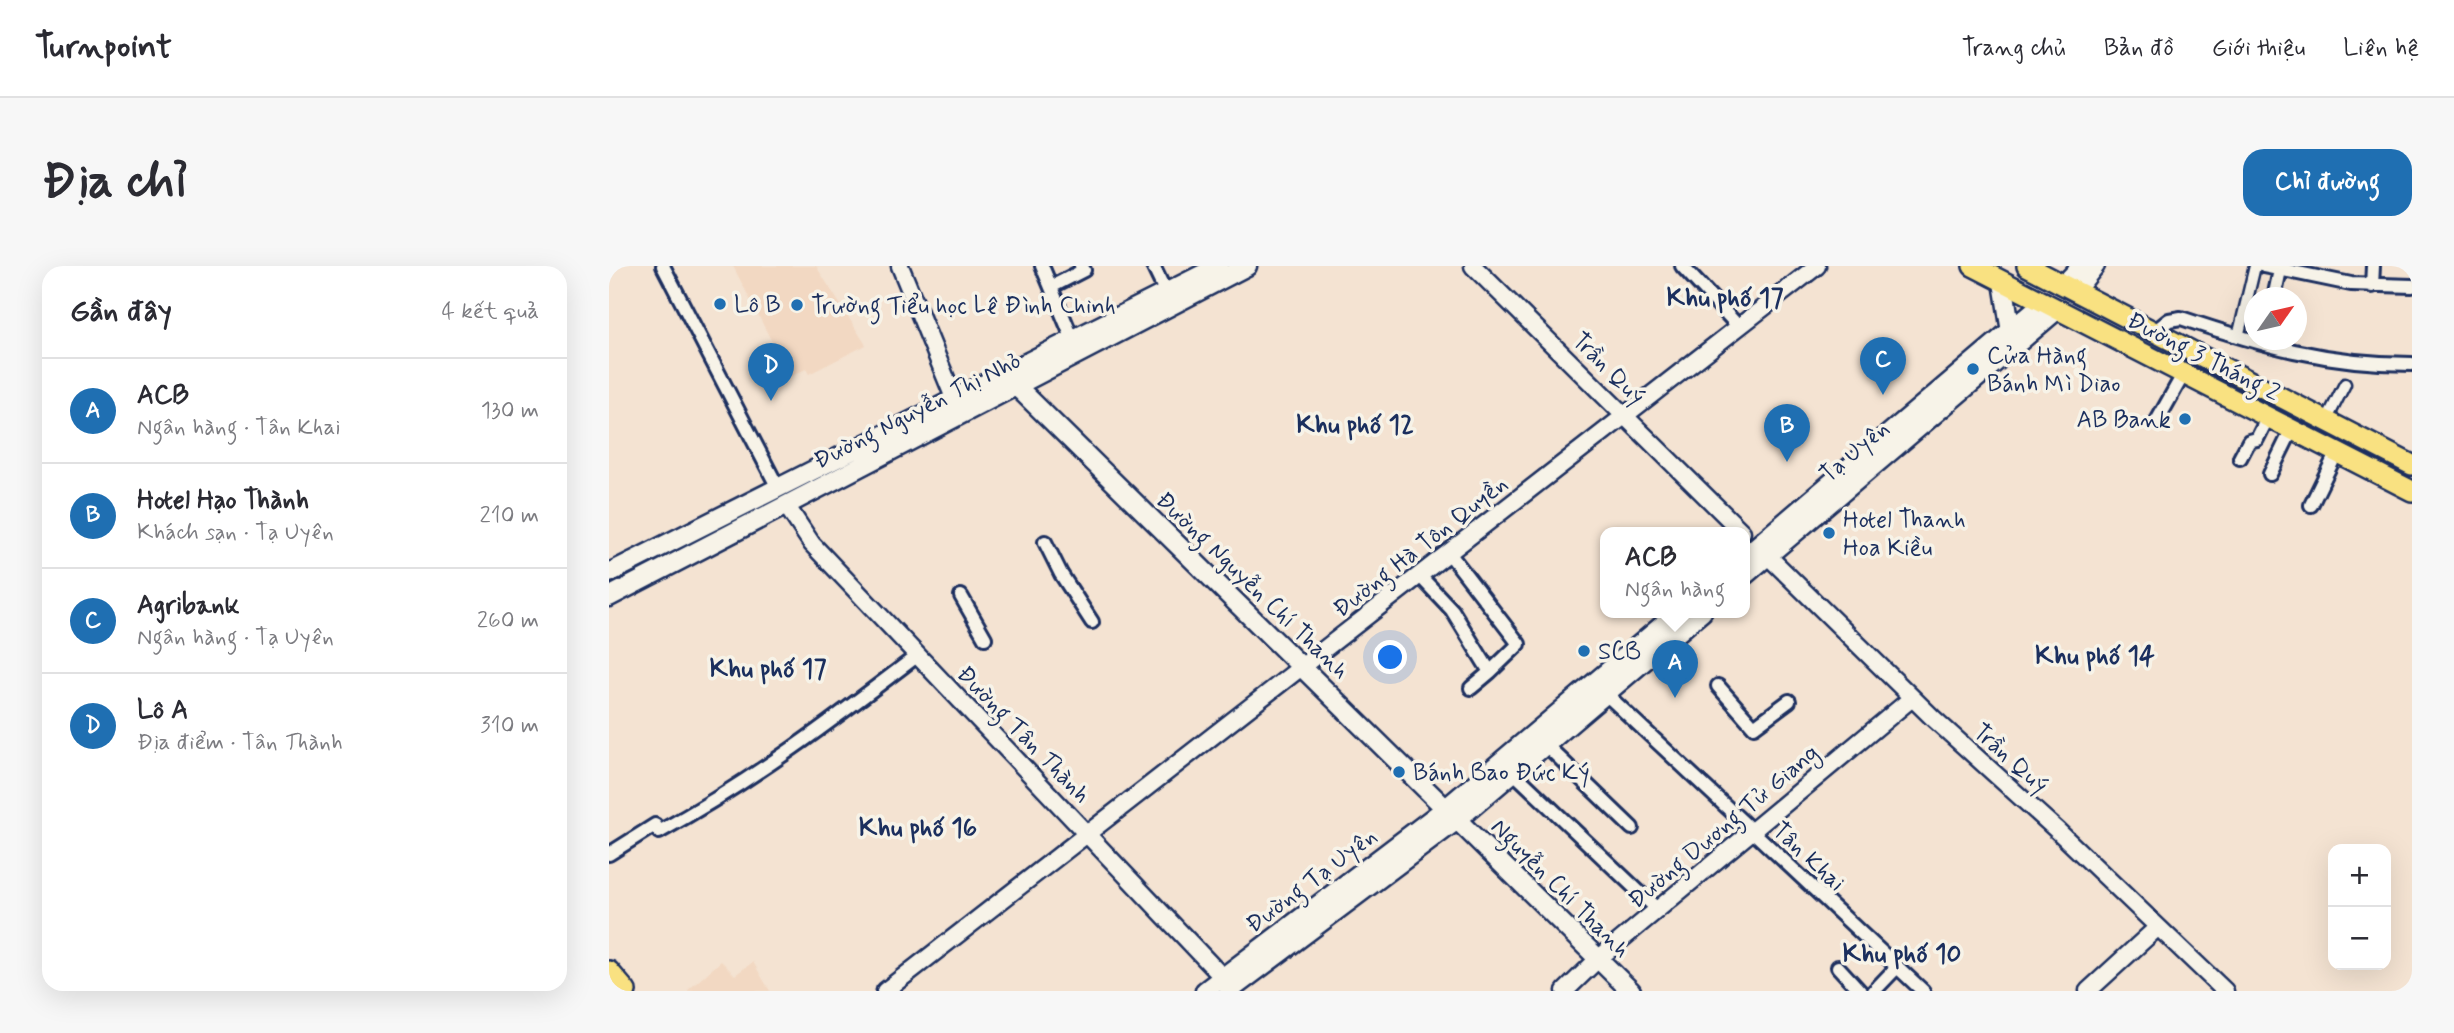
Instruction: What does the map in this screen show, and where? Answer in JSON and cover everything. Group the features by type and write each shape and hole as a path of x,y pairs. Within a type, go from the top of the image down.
{"main road":[{"name":"Đường Nguyễn Thị Nhỏ","path":"1010,380 1073,340 1219,266"},
{"name":"Đường Nguyễn Thị Nhỏ","path":"1010,380 1247,266"},
{"name":"Đường 3 Tháng 2","path":"1973,266 2045,308 2184,373 2412,491"},
{"name":"Đường 3 Tháng 2","path":"2027,266 2412,466"},
{"path":"2003,282 2011,332"},
{"path":"2045,308 2070,288"},
{"name":"Tạ Uyên","path":"1751,545 2011,332 2045,308"},
{"name":"Tạ Uyên","path":"1751,545 2045,308"},
{"path":"957,407 1010,380"},
{"name":"Đường Nguyễn Chí Thanh","path":"1010,380 1452,814"},
{"name":"Đường Nguyễn Thị Nhỏ","path":"609,573 777,486 957,407"},
{"name":"Đường Nguyễn Thị Nhỏ","path":"609,597 786,505 957,407"},
{"path":"777,486 786,505"},
{"path":"1452,814 1513,772 1546,745 1672,618"},
{"path":"1452,814 1600,688 1694,618"},
{"name":"Nguyễn Chí Thanh","path":"1452,814 1631,991"},
{"name":"Đường Tạ Uyên","path":"1205,991 1230,987 1452,814"},
{"path":"609,971 626,991"}],"street":[{"path":"663,266 777,486"},
{"path":"900,266 957,407"},
{"path":"1042,266 1073,340"},
{"path":"1051,287 1084,270 1081,266"},
{"path":"1153,266 1166,293"},
{"name":"Trần Quý","path":"1473,266 1733,527"},
{"path":"1682,266 1739,327"},
{"name":"Đường Hà Tôn Quyền","path":"885,991 1817,266"},
{"path":"2070,288 2080,266"},
{"path":"2070,288 2096,266"},
{"path":"2238,337 2255,266"},
{"path":"2264,266 2303,271 2372,286 2412,286"},
{"path":"2372,286 2374,266"},
{"path":"2276,287 2280,270"},
{"path":"2154,331 2169,320 2181,318 2244,338"},
{"path":"2296,350 2343,362 2412,364"},
{"path":"2157,421 2184,373"},
{"path":"2326,421 2345,384"},
{"path":"2240,458 2249,441 2257,439 2268,417"},
{"path":"2270,474 2292,429"},
{"path":"2311,505 2337,452"},
{"name":"Đường Tân Thành","path":"786,505 806,537 1230,987"},
{"path":"1045,542 1061,574 1092,622"},
{"name":"Trần Quý","path":"1751,545 2225,991"},
{"path":"1449,553 1520,644 1471,688"},
{"path":"1420,576 1452,610 1490,672"},
{"path":"961,596 985,638"},
{"path":"609,854 655,825 659,832 707,806 790,753 918,654"},
{"path":"1719,686 1754,727 1789,701"},
{"name":"Tân Khai","path":"1600,688 1923,991"},
{"name":"Đường Dương Tử Giang","path":"1565,991 1598,958 1912,698"},
{"path":"1546,745 1632,828"},
{"path":"1513,772 1657,909"},
{"path":"2088,991 2158,927"},
{"path":"1838,967 1860,991"},
{"path":"1874,991 1897,967"}],"shaded area":[{"name":"Trường Tiểu học Lê Đình Chinh","path":"733,266 816,266 866,345 809,374 806,369 790,377"},
{"path":"721,961 735,975 753,962 770,991 687,991"}],"place":[{"name":"Lô B","path":"720,304"},
{"name":"Trường Tiểu học Lê Đình Chinh","path":"797,305"},
{"name":"Cửa Hàng Bánh Mì Diao","path":"1973,369"},
{"name":"Agribank","path":"1883,395"},
{"name":"Lô A","path":"771,401"},
{"name":"AB Bank","path":"2185,419"},
{"name":"Hotel Hạo Thành","path":"1787,462"},
{"name":"Hotel Thanh Hoa Kiều","path":"1829,533"},
{"name":"SCB","path":"1584,651"},
{"name":"ACB","path":"1675,698"},
{"name":"Bánh Bao Đức Ký","path":"1399,772"}],"district":[{"name":"Khu phố 17","path":"1725,297"},
{"name":"Khu phố 12","path":"1355,424"},
{"name":"Khu phố 14","path":"2095,655"},
{"name":"Khu phố 17","path":"768,668"},
{"name":"Khu phố 16","path":"918,827"},
{"name":"Khu phố 10","path":"1902,953"}]}
